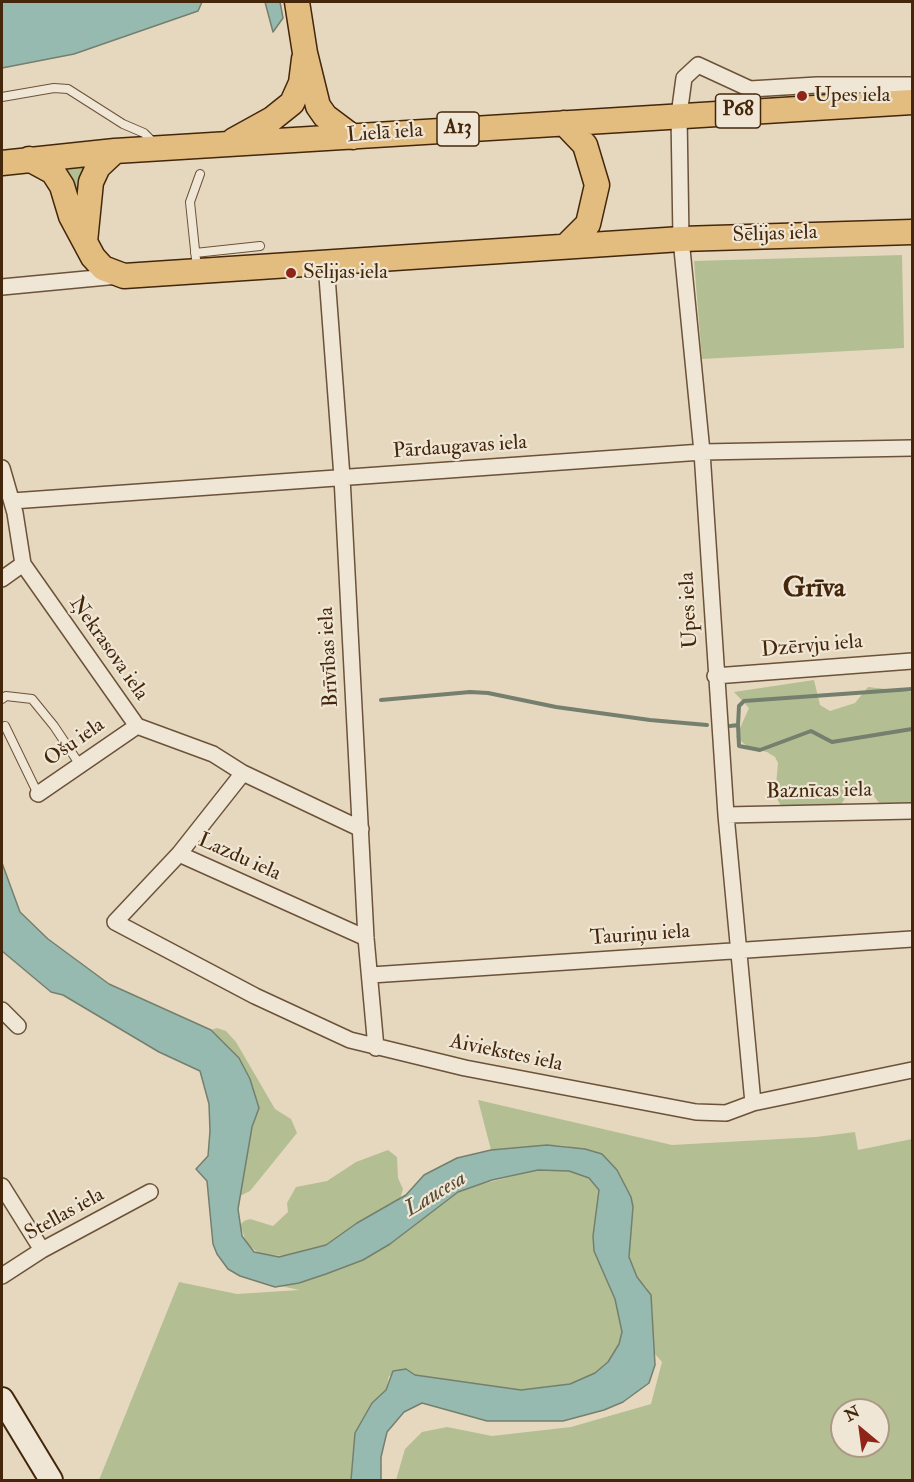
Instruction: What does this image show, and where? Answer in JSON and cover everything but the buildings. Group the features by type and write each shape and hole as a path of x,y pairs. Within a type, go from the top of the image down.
{"main road":[{"path":"297,2 305,54 318,106 325,116 353,137"},
{"path":"224,144 249,134 291,103 300,82 305,54"},
{"name":"Lielā iela","path":"2,163 158,148 912,102"},
{"path":"564,123 585,144 597,185 588,224 566,246"},
{"path":"85,242 91,182 98,166 115,151"},
{"path":"29,159 53,172 58,179 71,216 93,257 104,268 124,276"},
{"name":"Sēlijas iela","path":"124,276 254,254 326,263 681,238 912,232"}],"street":[{"name":"Upes iela","path":"753,1103 715,676 702,452 681,238 680,115 684,78 690,69 698,65 750,89 817,85 912,85"},
{"name":"Brīvības iela","path":"326,263 342,477 366,938 376,1048"},
{"name":"Sēlijas iela","path":"2,287 124,276"},
{"name":"Pārdaugavas iela","path":"12,501 702,452 912,448"},
{"name":"Ņekrasova iela","path":"2,468 12,501 23,564 137,726 213,754 243,773 361,829"},
{"path":"2,579 23,564"},
{"name":"Dzērvju iela","path":"715,676 912,661"},
{"name":"Ošu iela","path":"38,794 137,726"},
{"path":"179,854 243,773"},
{"name":"Baznīcas iela","path":"726,815 912,811"},
{"name":"Lazdu iela","path":"115,922 179,854 366,938"},
{"name":"Aiviekstes iela","path":"115,922 255,996 350,1040 376,1048 635,1102 696,1112 726,1113 753,1103 912,1070"},
{"name":"Tauriņu iela","path":"370,975 912,939"},
{"path":"2,1010 18,1026"},
{"path":"2,1186 42,1251"},
{"name":"Stellas iela","path":"2,1276 42,1251 150,1192"},
{"path":"2,1400 51,1480"}],"lane":[{"path":"2,97 54,88 68,89 123,124 144,133 158,148"},
{"path":"196,262 190,202 200,174"},
{"path":"2,699 6,696 32,699 54,726 80,765"},
{"path":"5,726 38,794"}],"green space":[{"path":"88,163 81,216 60,164"},
{"path":"902,255 904,348 702,359 694,261"},
{"path":"814,680 820,705 830,711 855,703 868,687 912,692 912,805 879,803 866,785 854,786 839,807 781,806 775,795 778,763 775,757 767,752 749,748 736,737 749,708 734,692"},
{"path":"217,1028 226,1031 236,1042 275,1109 291,1119 297,1133 250,1191 240,1196 252,1127 259,1108 250,1079 239,1058 211,1030"},
{"path":"478,1100 672,1145 816,1137 855,1132 858,1150 912,1139 912,1480 396,1480 405,1449 422,1432 447,1427 492,1436 571,1427 651,1404 662,1362 654,1353 652,1306 647,1288 637,1277 629,1257 633,1207 567,1146 547,1145 491,1150"},
{"path":"388,1150 397,1157 398,1178 403,1189 400,1199 389,1207 357,1223 326,1245 289,1256 261,1255 247,1244 240,1225 244,1221 250,1219 273,1226 288,1212 287,1203 296,1187 327,1181 356,1162"},
{"path":"538,1170 569,1171 589,1178 599,1190 593,1236 594,1251 615,1299 622,1332 620,1344 608,1362 595,1373 570,1384 521,1390 415,1375 405,1369 389,1376 386,1390 372,1403 354,1442 351,1480 99,1480 179,1282 237,1294 299,1290 281,1286 326,1274 363,1260 390,1244 458,1192"}],"water":[{"path":"2,2 202,2 198,11 74,54 2,68"},
{"path":"265,2 280,2 283,18 273,32"},
{"name":"Laucesa","path":"2,863 20,912 48,939 109,984 211,1030 239,1058 250,1079 259,1108 252,1127 238,1209 242,1236 254,1252 279,1257 326,1245 357,1223 406,1195 424,1175 457,1158 491,1150 547,1145 585,1149 602,1154 617,1170 631,1197 633,1207 629,1257 637,1277 651,1295 655,1365 649,1383 623,1402 604,1410 563,1421 487,1421 422,1403 404,1412 387,1432 381,1457 381,1480 351,1480 355,1433 372,1403 386,1390 393,1371 406,1369 415,1375 521,1390 570,1384 595,1373 608,1362 619,1344 622,1332 615,1299 594,1251 593,1236 599,1190 589,1178 569,1171 538,1170 492,1180 458,1192 390,1244 363,1260 299,1283 275,1287 240,1276 228,1269 217,1254 213,1244 207,1181 196,1169 208,1156 210,1131 209,1104 200,1071 159,1052 63,995 51,992 2,951"}],"waterway":[{"path":"730,726 738,725 739,706 744,701 912,689"},
{"path":"381,700 470,692 488,693 556,707 707,725"},
{"path":"738,725 739,746 760,750 811,731 832,742 912,729"}],"place":[{"name":"Upes iela","path":"802,96"},
{"name":"Sēlijas iela","path":"291,273"}],"district":[{"name":"Grīva","path":"814,590"}]}
